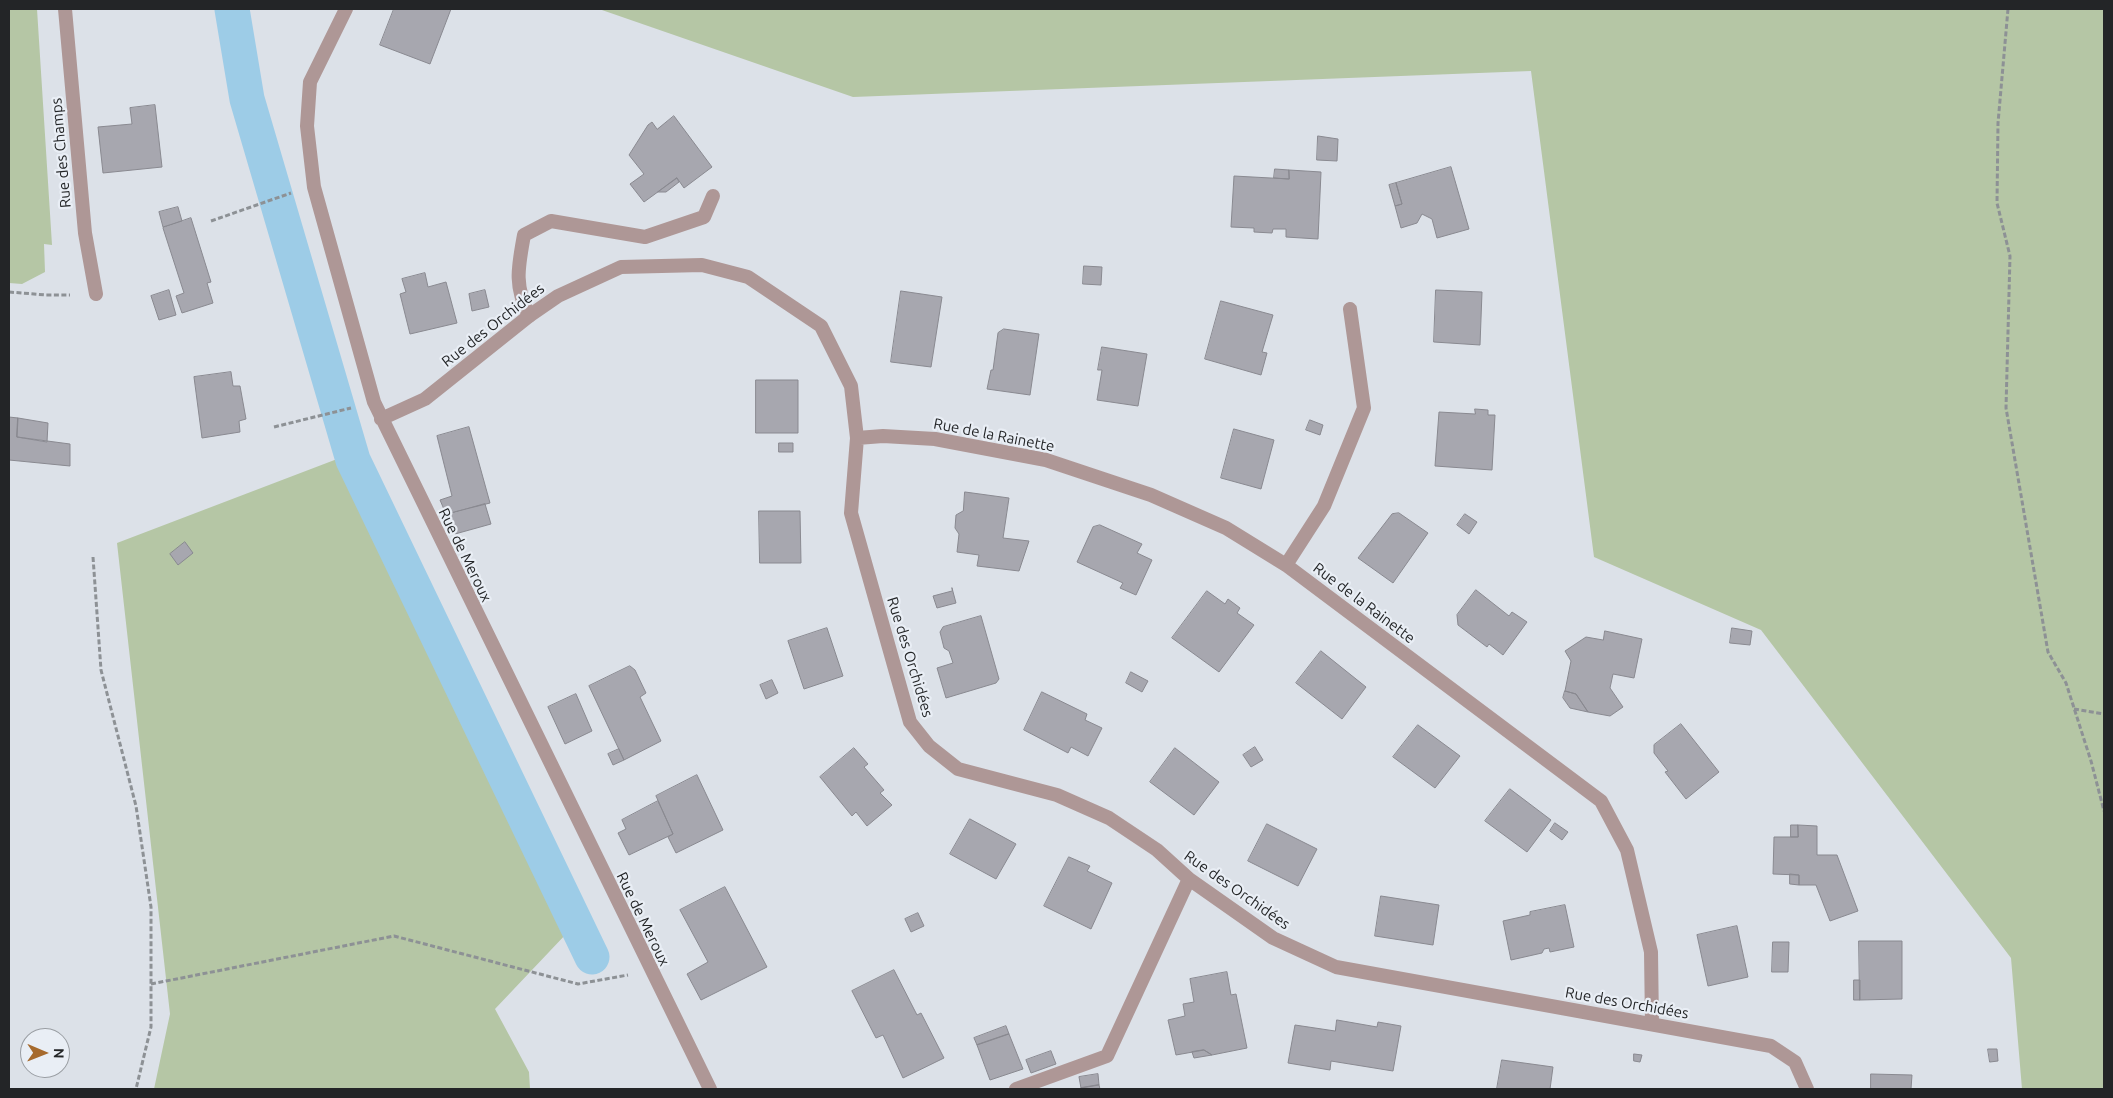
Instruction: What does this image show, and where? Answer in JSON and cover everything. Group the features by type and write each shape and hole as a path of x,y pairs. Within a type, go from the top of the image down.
{"street":[{"name":"Rue des Champs","path":"65,9 85,233 96,294"},
{"name":"Rue de Meroux","path":"346,9 310,82 307,126 314,187 374,402 710,1089"},
{"path":"529,316 519,296 518,266 524,235 551,222 645,237 704,216 713,196"},
{"name":"Rue des Orchidées","path":"381,419 425,399 529,316 558,296 622,267 702,265 748,277 821,326 851,386 857,438 851,513 910,722 929,746 958,769 1057,795 1108,818 1157,850 1189,879 1273,938 1336,967 1771,1046 1795,1062 1807,1089"},
{"path":"1286,565 1324,506 1364,408 1350,309"},
{"name":"Rue de la Rainette","path":"857,438 883,436 935,439 1046,460 1151,495 1226,528 1286,565 1601,801 1627,850 1651,952 1652,1024"},
{"path":"1016,1089 1107,1056 1189,879"}],"path":[{"path":"2008,9 1998,123 1997,203 2010,256 2006,408 2048,652 2066,684 2104,811"},
{"path":"211,220 286,195"},
{"path":"9,292 46,295 96,294"},
{"path":"274,427 352,408"},
{"path":"93,557 101,670 136,806 152,907 151,1027 136,1089"},
{"path":"2074,709 2104,714"},
{"path":"151,984 394,936 578,984 651,971"}],"green space":[{"path":"9,9 37,9 52,245 44,244 45,272 22,284 9,283"},
{"path":"599,9 2104,9 2104,1089 2022,1089 2011,958 1761,630 1594,557 1531,71 853,97"},
{"path":"345,456 365,461 573,888 567,933 495,1009 529,1072 530,1089 154,1089 170,1014 117,543"}],"building":[{"path":"394,9 451,9 430,64 380,45"},
{"path":"155,105 162,167 103,173 98,127 132,124 130,108"},
{"path":"674,116 712,167 684,188 677,178 644,202 630,184 644,174 629,155 648,125 652,122 657,129"},
{"path":"1318,136 1338,139 1337,161 1317,160"},
{"path":"1451,167 1469,229 1437,238 1432,219 1422,214 1417,223 1401,228 1395,206 1402,204 1396,183"},
{"path":"1275,169 1289,170 1289,179 1274,178"},
{"path":"1289,170 1321,172 1318,239 1286,237 1286,229 1273,229 1272,233 1254,232 1254,228 1231,227 1234,176 1289,179"},
{"path":"677,178 679,182 666,192 658,192"},
{"path":"1396,183 1402,204 1395,206 1389,185"},
{"path":"178,207 182,221 163,227 159,212"},
{"path":"191,218 211,282 207,283 213,303 182,313 176,296 184,293 163,228"},
{"path":"1084,266 1102,267 1101,285 1083,284"},
{"path":"425,273 428,287 446,282 457,323 410,334 400,294 406,292 402,279"},
{"path":"169,290 176,315 159,320 151,296"},
{"path":"485,290 489,307 472,311 469,294"},
{"path":"1436,290 1482,292 1480,345 1434,342"},
{"path":"901,291 942,297 931,367 891,362"},
{"path":"1221,301 1273,315 1262,352 1267,353 1261,375 1205,359"},
{"path":"1004,329 1039,334 1030,395 987,389 991,370 993,370 998,333"},
{"path":"1102,347 1147,354 1138,406 1097,400 1102,370 1098,370"},
{"path":"231,372 233,386 240,386 246,419 239,421 240,432 202,438 194,377"},
{"path":"756,380 798,380 798,433 756,433"},
{"path":"1475,409 1488,410 1488,415 1495,415 1492,470 1435,466 1439,412 1475,414"},
{"path":"9,417 18,418 17,437 70,444 70,466 9,460"},
{"path":"18,418 48,423 47,442 17,437"},
{"path":"1310,420 1323,425 1320,435 1306,430"},
{"path":"469,427 490,503 446,514 440,500 452,496 437,436"},
{"path":"1234,429 1274,440 1261,489 1221,478"},
{"path":"779,443 793,443 793,452 779,452"},
{"path":"965,492 1009,498 1003,538 1029,541 1019,571 977,566 979,555 957,552 959,534 955,528 956,515 963,511"},
{"path":"485,504 491,524 455,534 450,514"},
{"path":"759,511 800,511 801,563 760,563"},
{"path":"1399,513 1428,533 1393,583 1358,558 1392,514"},
{"path":"1465,514 1477,522 1469,534 1457,525"},
{"path":"1100,525 1142,544 1137,553 1152,560 1136,595 1120,588 1123,583 1077,562 1093,527"},
{"path":"185,542 193,553 178,565 170,554"},
{"path":"952,588 956,603 937,608 933,596 952,591"},
{"path":"1476,590 1509,616 1512,612 1527,622 1503,655 1489,644 1487,647 1458,625 1457,615"},
{"path":"1207,591 1225,604 1228,599 1240,608 1237,613 1254,625 1219,672 1172,638"},
{"path":"981,616 999,679 996,683 946,698 937,668 953,663 949,651 944,648 940,632 943,627"},
{"path":"827,628 843,676 804,689 788,641"},
{"path":"1732,628 1752,631 1750,645 1730,643"},
{"path":"1605,631 1642,639 1634,678 1613,674 1610,688 1623,707 1610,716 1588,712 1576,694 1565,691 1571,661 1565,651 1586,637 1603,640"},
{"path":"1321,651 1366,687 1342,719 1296,683"},
{"path":"630,666 635,670 646,693 640,697 661,741 624,760 589,686"},
{"path":"1131,672 1148,681 1142,692 1126,683"},
{"path":"772,680 778,693 766,699 760,685"},
{"path":"1565,691 1576,694 1588,712 1570,708 1563,698"},
{"path":"1042,692 1087,714 1085,720 1102,728 1088,756 1071,747 1068,753 1024,730"},
{"path":"576,694 592,731 565,744 548,707"},
{"path":"1681,724 1719,772 1686,799 1665,772 1668,771 1654,753 1654,745"},
{"path":"1418,725 1460,756 1435,788 1393,757"},
{"path":"1255,747 1263,760 1251,767 1243,755"},
{"path":"854,748 868,764 864,767 884,790 880,793 892,805 867,826 856,812 852,816 820,777"},
{"path":"1175,748 1219,782 1194,815 1150,782"},
{"path":"619,749 624,760 613,765 608,754"},
{"path":"697,775 723,830 676,853 668,837 673,834 656,796"},
{"path":"1510,789 1551,820 1527,852 1485,821"},
{"path":"658,801 673,834 629,855 618,833 626,829 622,820"},
{"path":"970,819 1016,844 996,879 950,854"},
{"path":"1555,823 1568,832 1562,840 1550,831"},
{"path":"1267,824 1317,849 1298,886 1248,861"},
{"path":"1791,825 1798,825 1798,837 1791,837"},
{"path":"1798,825 1817,826 1817,855 1837,855 1858,911 1830,921 1816,885 1799,885 1799,875 1773,874 1774,837 1798,837"},
{"path":"1069,857 1090,866 1087,871 1112,883 1091,929 1044,906"},
{"path":"1790,874 1799,875 1799,885 1790,884"},
{"path":"725,887 767,967 701,1000 687,974 708,962 680,910"},
{"path":"1381,896 1439,905 1433,945 1375,936"},
{"path":"1565,905 1574,947 1550,952 1549,948 1544,949 1542,953 1511,960 1503,921 1530,915 1530,912"},
{"path":"918,913 924,926 911,932 905,919"},
{"path":"1737,926 1748,977 1708,986 1697,935"},
{"path":"1859,941 1902,941 1902,999 1860,1000"},
{"path":"1773,942 1789,942 1788,972 1772,972"},
{"path":"894,970 917,1015 921,1013 944,1058 903,1078 883,1035 876,1038 852,991"},
{"path":"1227,972 1231,995 1236,994 1247,1048 1212,1055 1204,1050 1176,1055 1168,1020 1185,1016 1183,1004 1194,1002 1190,979"},
{"path":"1854,980 1860,980 1860,1000 1854,1000"},
{"path":"1337,1020 1377,1027 1378,1022 1401,1026 1393,1071 1331,1061 1330,1070 1288,1063 1295,1025 1335,1031"},
{"path":"1006,1026 1009,1034 977,1045 974,1038"},
{"path":"1009,1034 1023,1069 990,1080 977,1045"},
{"path":"1988,1049 1997,1049 1998,1061 1990,1062"},
{"path":"1204,1050 1212,1055 1194,1058 1192,1052"},
{"path":"1051,1051 1056,1064 1031,1073 1026,1060"},
{"path":"1634,1054 1642,1055 1640,1062 1634,1061"},
{"path":"1502,1060 1553,1067 1550,1089 1497,1089"},
{"path":"1098,1074 1099,1085 1081,1088 1079,1077"},
{"path":"1871,1074 1912,1075 1911,1089 1871,1089"},
{"path":"1099,1085 1100,1089 1081,1089 1081,1088"}],"waterway":[{"path":"232,9 247,99 353,460 592,957"}]}
